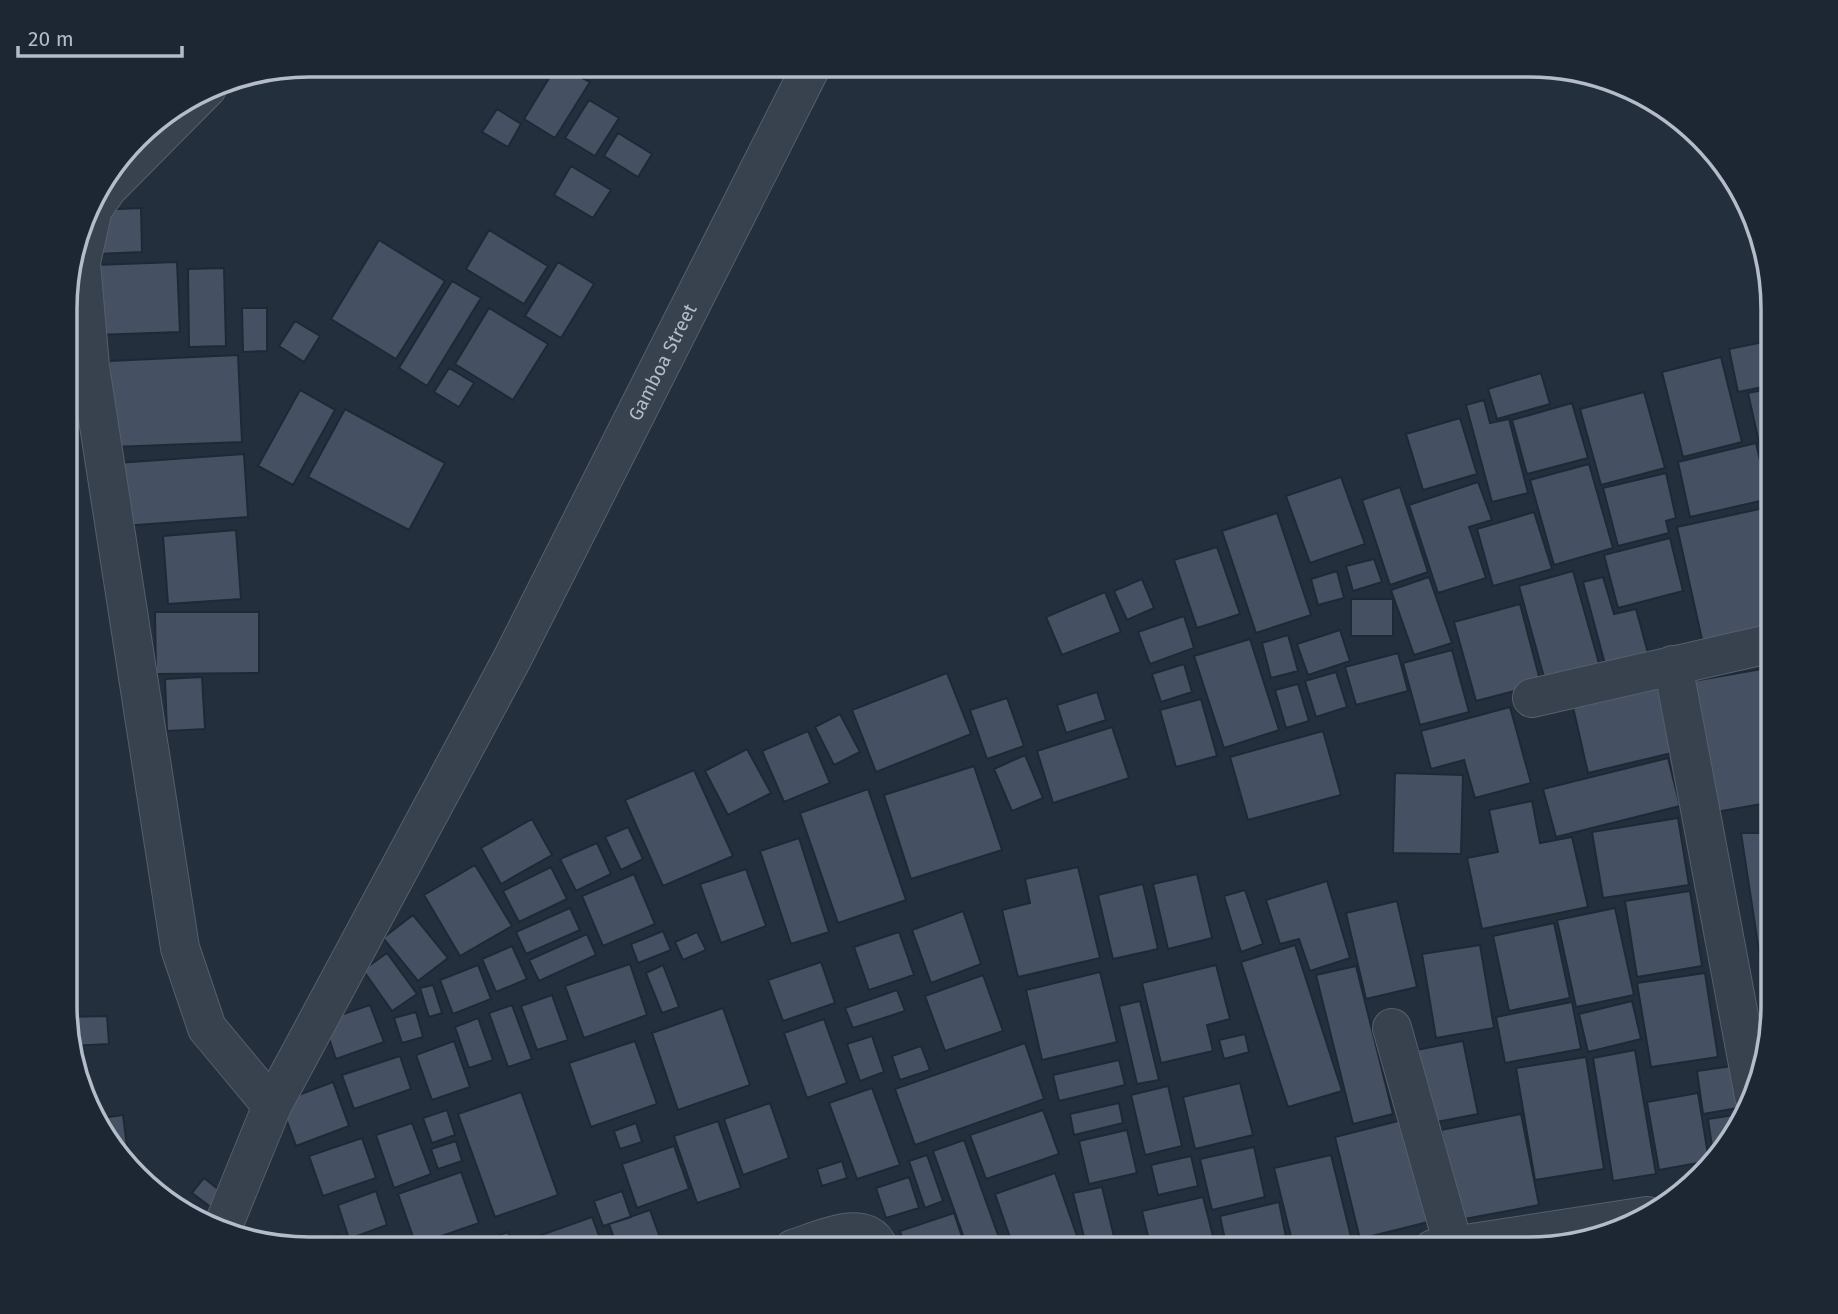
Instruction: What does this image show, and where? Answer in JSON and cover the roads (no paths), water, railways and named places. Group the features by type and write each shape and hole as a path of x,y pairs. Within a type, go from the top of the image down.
{"street":[{"name":"Gamboa Street","path":"225,1221 272,1106 512,659 806,77"},
{"path":"116,180 177,119"},
{"path":"81,267 90,367 180,948 207,1028 272,1106"},
{"path":"1532,698 1761,646"},
{"path":"1673,665 1750,1076"},
{"path":"1392,1028 1441,1237"},
{"path":"1509,1237 1613,1221"},
{"path":"832,1237 852,1231 866,1233 869,1237"}]}
